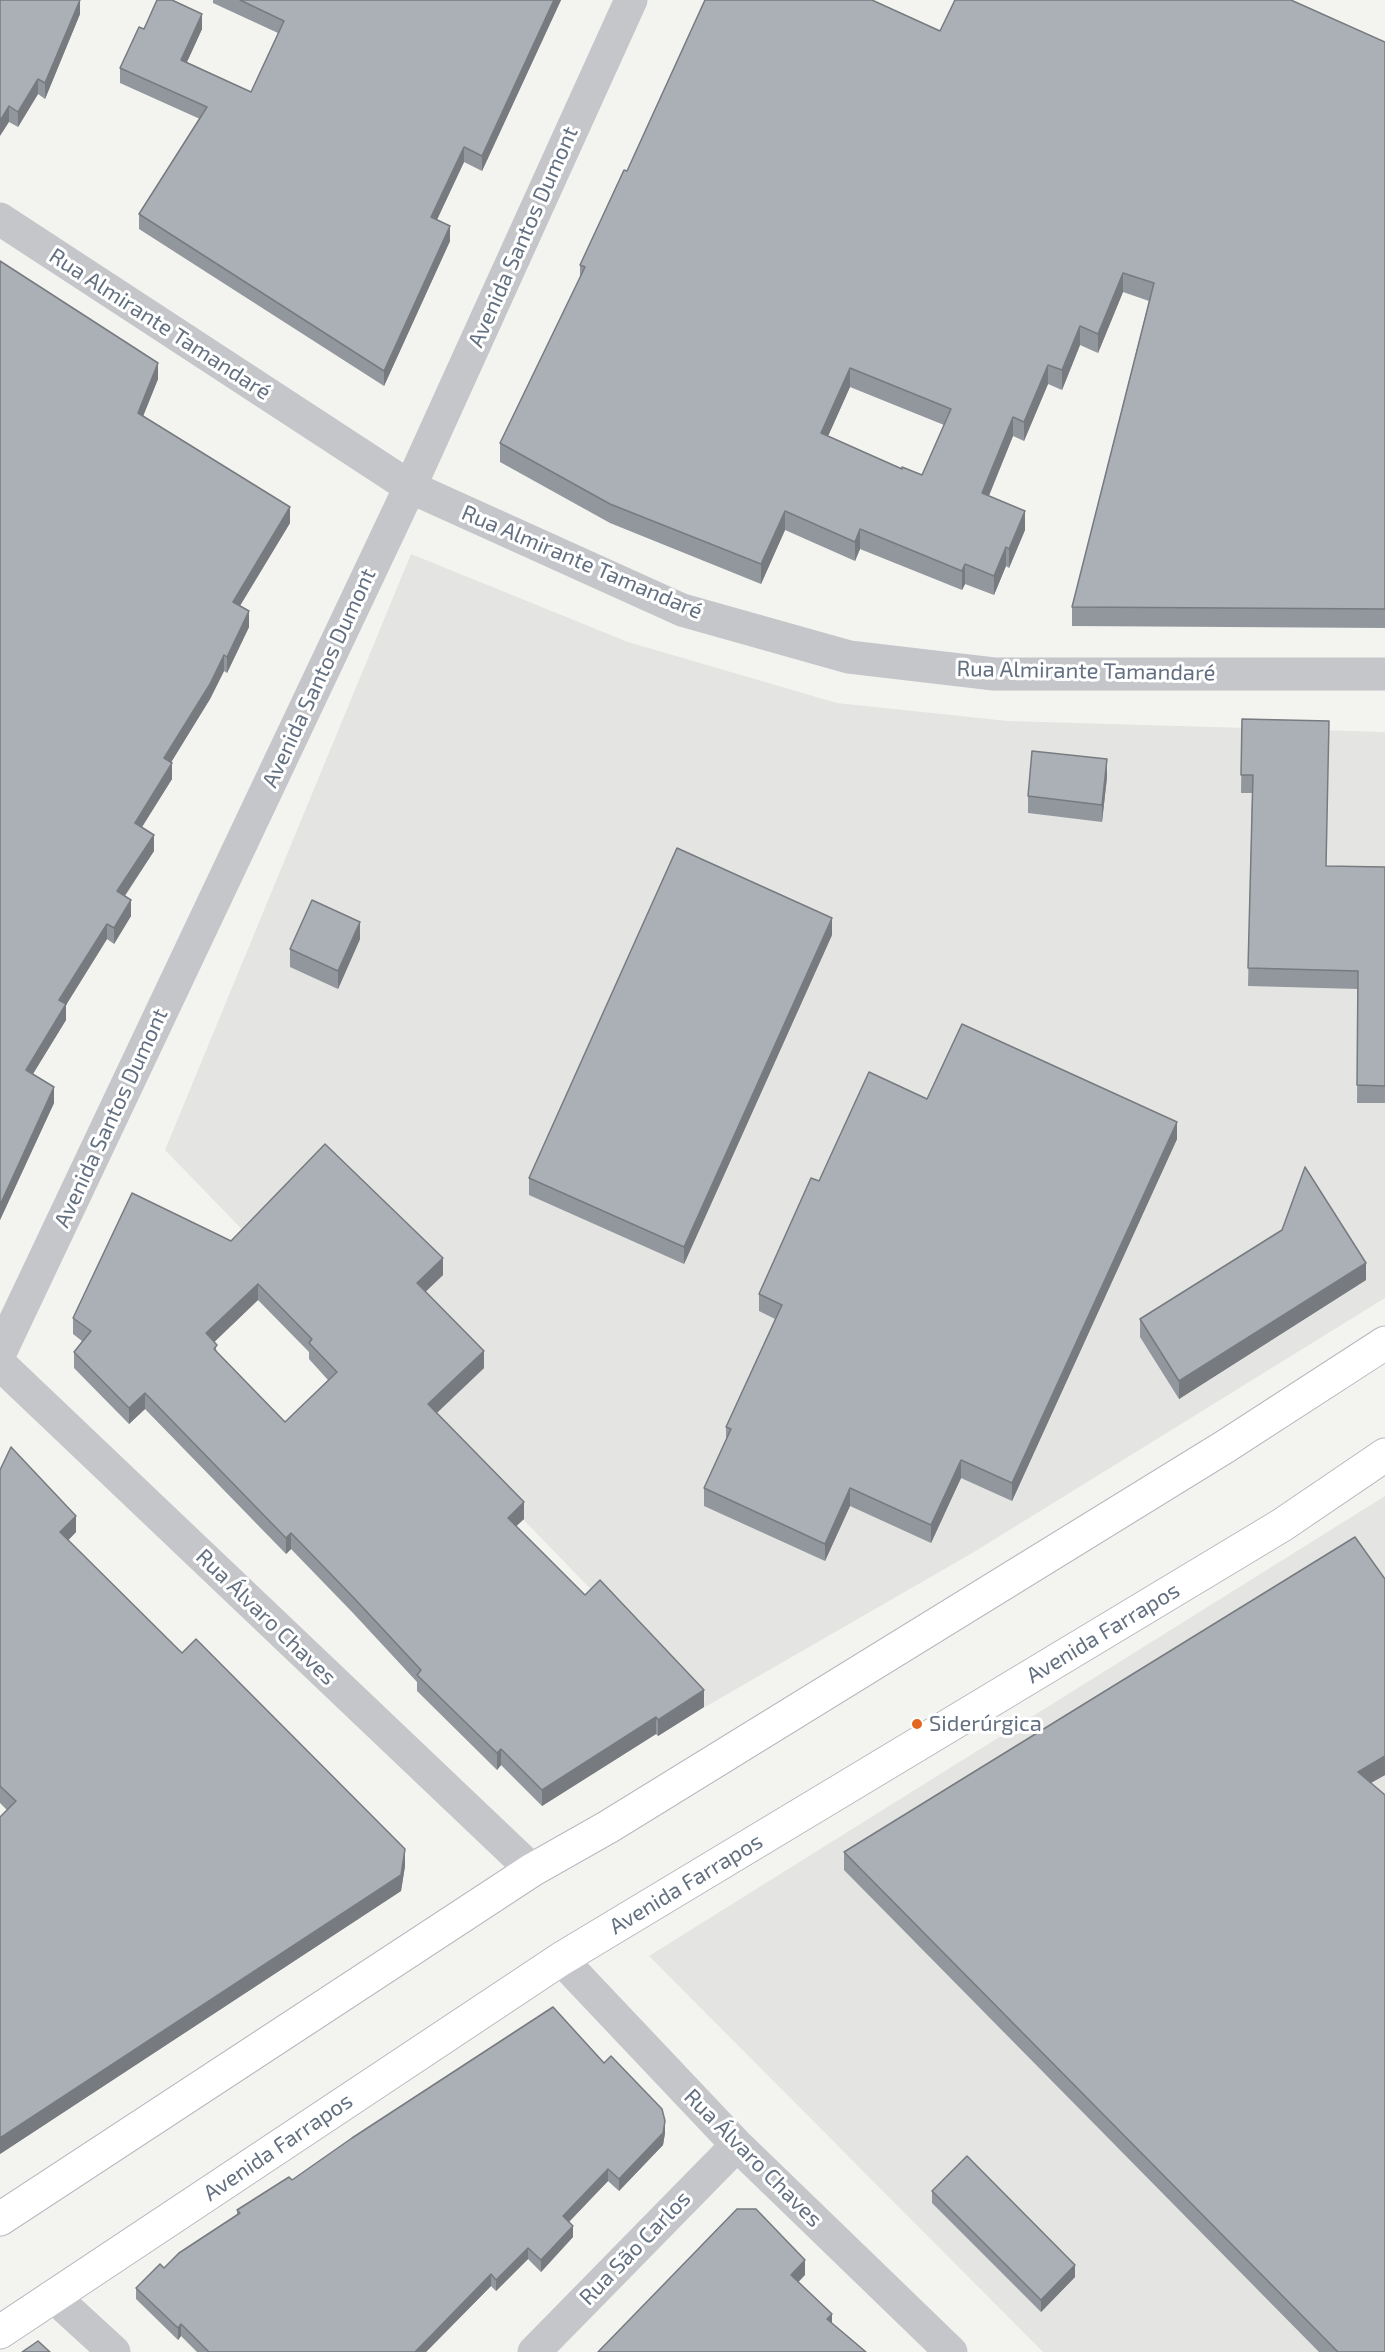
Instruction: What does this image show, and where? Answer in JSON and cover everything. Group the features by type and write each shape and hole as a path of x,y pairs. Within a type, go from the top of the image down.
{"main road":[{"path":"0,2218 532,1870 608,1827 1226,1446 1385,1343"},
{"name":"Avenida Farrapos","path":"0,2332 561,1959 1282,1525 1385,1455"}],"street":[{"name":"Avenida Santos Dumont","path":"0,1353 410,487 631,0"},
{"name":"Rua Almirante Tamandaré","path":"0,219 410,487 682,610 849,657 994,674 1385,674"},
{"name":"Rua Álvaro Chaves","path":"0,1364 532,1870"},
{"name":"Rua Álvaro Chaves","path":"561,1959 737,2145 951,2352"},
{"name":"Rua São Carlos","path":"534,2352 737,2145"},
{"path":"53,2296 114,2352"}],"shaded area":[{"path":"411,554 628,642 837,703 1008,721 1385,732 1385,1298 974,1552 705,1707 165,1150"},
{"path":"1385,1496 1385,2352 1043,2352 649,1956"}],"building":[{"path":"0,0 80,0 45,83 38,79 18,112 9,106 0,121"},
{"path":"157,0 172,0 202,14 181,60 251,92 284,21 240,0 554,0 482,156 464,147 431,217 450,226 384,371 139,214 207,107 120,68 139,27 144,29"},
{"path":"705,0 872,0 940,31 955,0 1291,0 1385,42 1385,609 1072,607 1154,283 1123,273 1098,334 1080,326 1062,370 1048,365 1024,422 1013,417 982,493 1025,511 1009,549 1006,547 994,576 965,564 962,571 860,529 855,542 785,511 761,564 610,504 500,443 585,267 580,265 624,170 627,171","holes":["850,368 951,409 922,475 902,467 902,469 821,433"]},
{"path":"0,261 158,363 138,413 290,507 233,602 249,611 227,657 224,655 210,684 164,758 172,763 135,823 154,835 117,891 131,900 114,928 107,924 59,1000 66,1004 26,1070 54,1087 0,1205"},
{"path":"1242,719 1329,721 1326,866 1385,867 1385,1086 1357,1085 1358,971 1248,968 1253,775 1241,775"},
{"path":"1032,751 1107,759 1102,805 1028,796"},
{"path":"677,848 832,918 684,1247 529,1178"},
{"path":"312,900 360,922 338,971 290,949"},
{"path":"962,1024 1177,1122 1012,1483 961,1460 931,1525 850,1488 825,1544 704,1488 731,1429 726,1427 782,1305 759,1294 811,1178 819,1181 869,1072 927,1099"},
{"path":"325,1144 443,1258 417,1283 484,1351 428,1404 524,1502 508,1518 585,1595 600,1580 704,1690 658,1720 656,1717 542,1790 501,1749 497,1753 417,1675 421,1670 353,1597 291,1533 286,1538 145,1393 129,1408 74,1352 91,1331 73,1318 132,1193 231,1241","holes":["258,1284 312,1339 309,1343 337,1372 285,1422 214,1349 217,1345 206,1333"]},
{"path":"1305,1167 1366,1263 1179,1381 1140,1319 1282,1230"},
{"path":"11,1447 76,1516 60,1532 182,1653 196,1639 405,1849 401,1875 0,2138 0,1817 16,1801 0,1786 0,1470"},
{"path":"1355,1537 1385,1579 1385,1756 1358,1772 1385,1795 1385,2352 1338,2352 844,1852"},
{"path":"553,2007 604,2063 611,2056 662,2109 665,2121 663,2133 619,2179 608,2169 563,2216 573,2226 541,2260 528,2248 496,2280 491,2274 415,2352 209,2352 181,2324 178,2328 136,2288 160,2264 164,2268 179,2253 240,2213 237,2210 289,2177 292,2180 352,2138"},
{"path":"967,2156 1075,2265 1041,2300 932,2191"},
{"path":"737,2209 756,2209 805,2260 791,2275 832,2314 827,2319 866,2352 598,2352"},
{"path":"38,2341 50,2352 22,2352"}],"place":[{"name":"Siderúrgica","path":"917,1724"}]}
